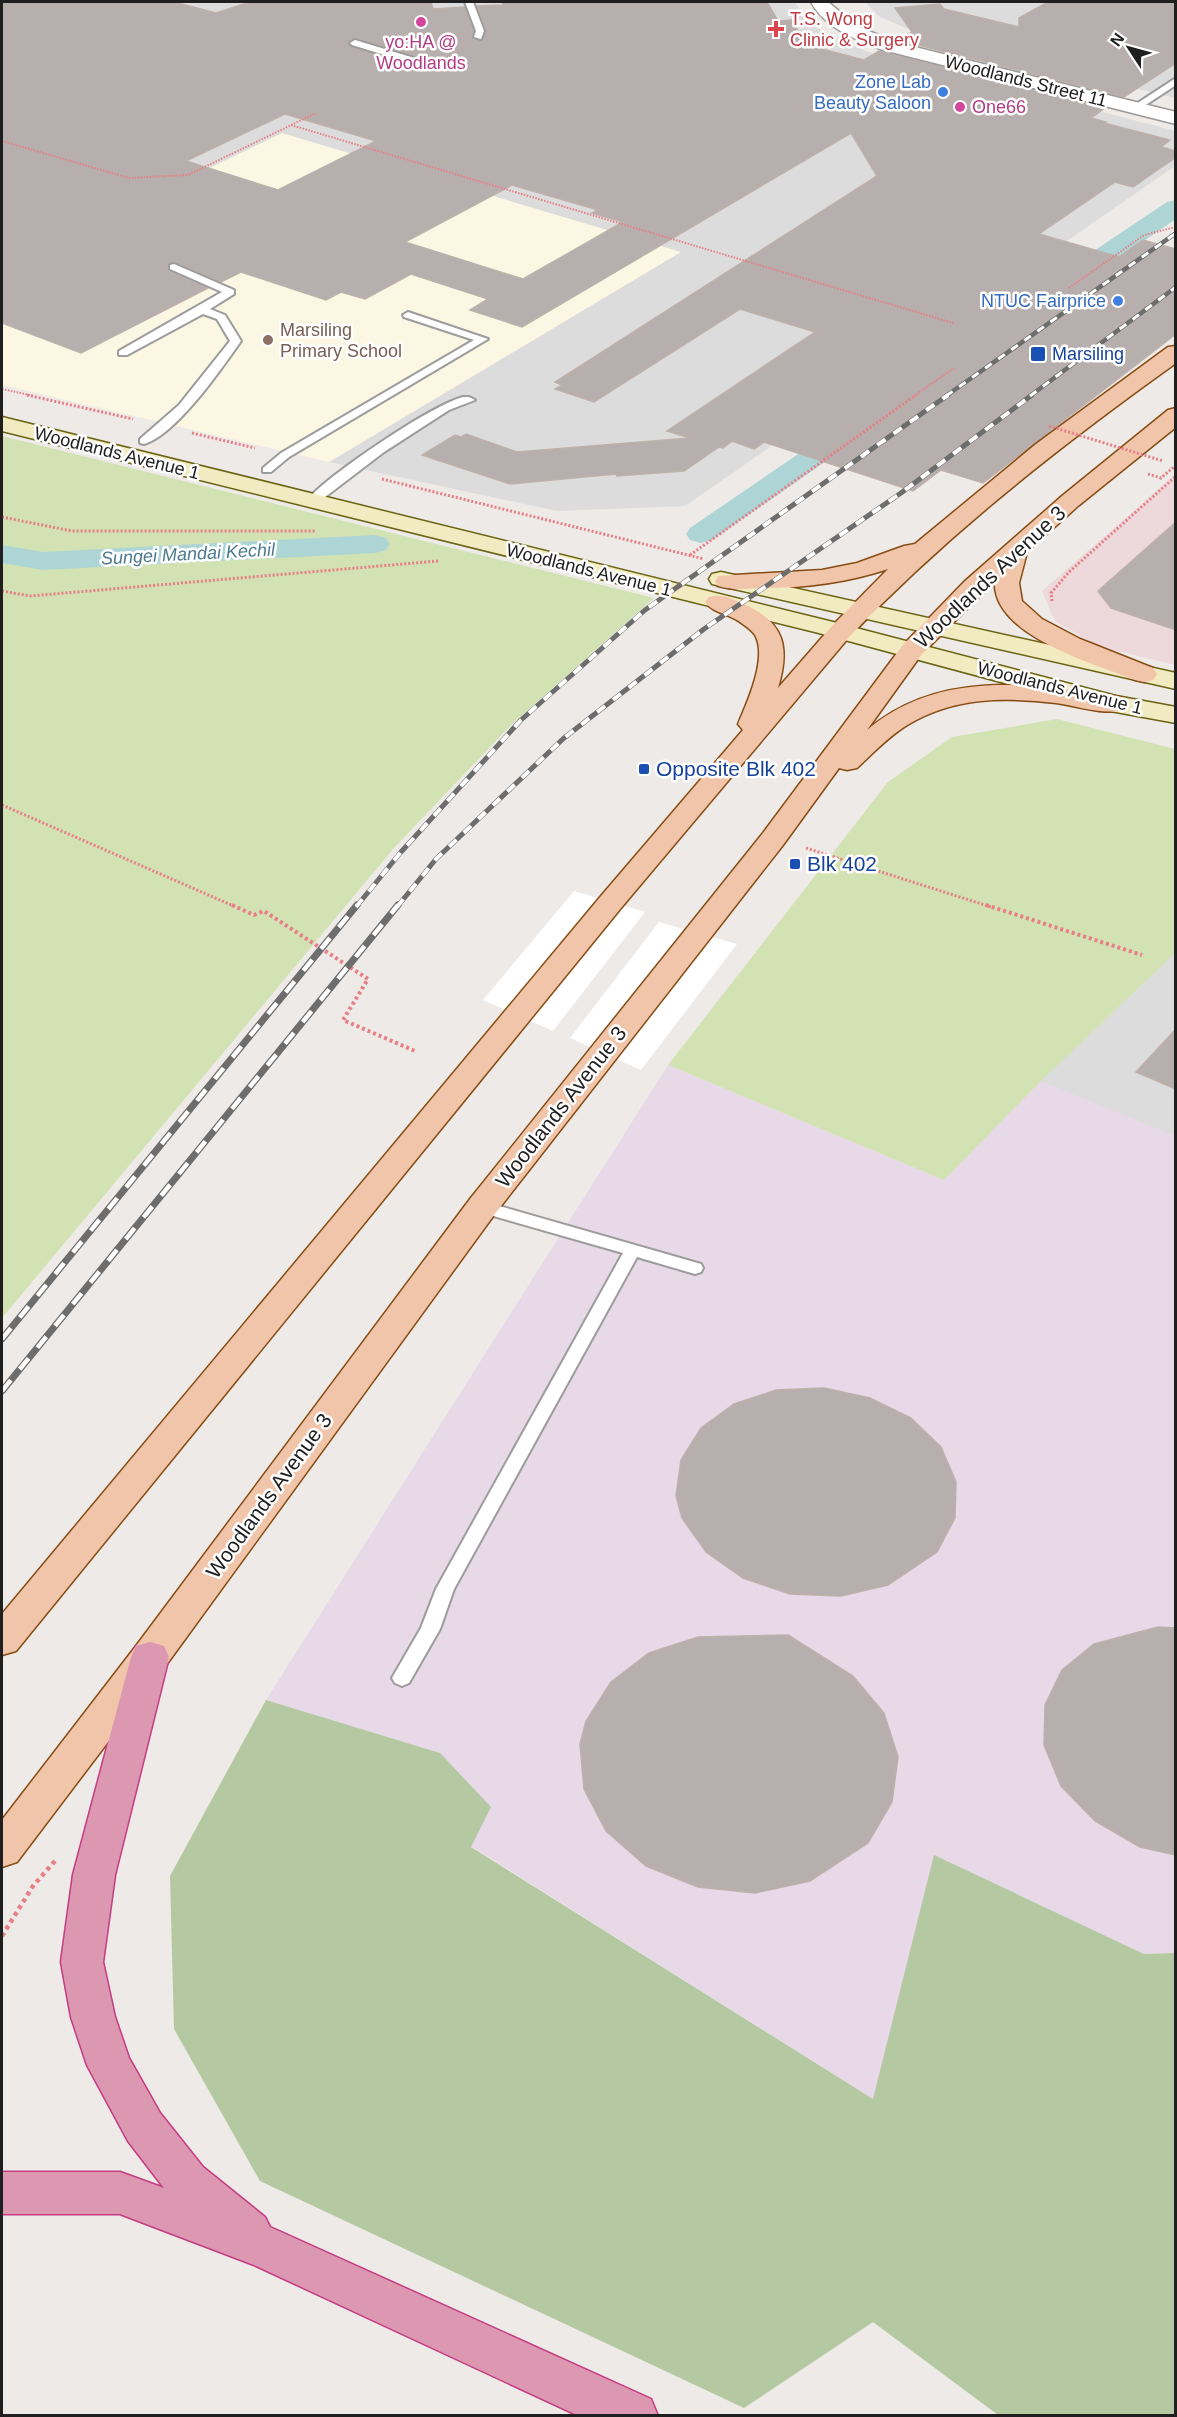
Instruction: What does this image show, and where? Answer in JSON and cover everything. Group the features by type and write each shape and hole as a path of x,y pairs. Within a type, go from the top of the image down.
{"highway":[{"path":"150,1657 94,1875 82,1962 93,2017 109,2065 144,2127 187,2182 268,2248"},
{"path":"2,2193 120,2193 268,2248 634,2415"}],"main road":[{"path":"2,1640 611,902 861,610 931,543 1100,406 1176,352"},
{"name":"Woodlands Avenue 1","path":"2,406 329,486 723,592 841,632 1114,704 1176,715"},
{"name":"Woodlands Avenue 3","path":"2,1850 150,1657 482,1206 773,839 912,650 934,625 1070,501 1176,415"},
{"name":"Woodlands Avenue 1","path":"2,424 329,486"},
{"path":"723,592 837,577 874,567 931,543"},
{"path":"1015,552 1006,590 1010,602 1017,611 1053,636 1144,674"},
{"path":"723,592 761,625 768,634 771,648 762,701 752,723 727,764"},
{"name":"Woodlands Avenue 1","path":"723,592 861,610 1176,681"},
{"path":"795,810 900,718 945,698 977,690 1114,704"}],"street":[{"name":"Woodlands Street 11","path":"819,2 837,23 849,31 889,46 1141,104 1176,107"},
{"name":"Woodlands Street 11","path":"838,2 855,18 885,33 1141,104 1176,118"}],"lane":[{"path":"469,2 480,31 478,37"},
{"path":"355,43 421,63"},
{"path":"1141,104 1176,81"},
{"path":"123,353 230,292 174,267"},
{"path":"144,441 166,426 203,386 236,341 221,317 202,310"},
{"path":"267,470 285,455 483,339 408,315"},
{"path":"329,486 453,404 469,400"},
{"path":"482,1206 695,1268"},
{"path":"402,1678 430,1629 445,1589 633,1250"}],"path":[{"path":"2,141 129,178 188,175 316,113"},
{"path":"291,125 953,323"},
{"path":"1069,288 1144,235 1176,227"},
{"path":"690,555 954,368"},
{"path":"2,389 285,455"},
{"path":"1049,426 1163,461 1148,474 1170,481"},
{"path":"1161,478 1176,465"},
{"path":"1052,603 1051,593 1069,572 1176,476"},
{"path":"329,486 711,560"},
{"path":"2,517 72,531 325,531"},
{"path":"2,591 30,596 443,561"},
{"path":"2,805 254,915 264,911 368,979 343,1020 415,1051"},
{"path":"773,839 1142,955"}],"shaded area":[{"path":"2,2 795,2 817,28 871,53 1176,131 1175,166 685,506 557,511 329,462 680,252 143,199 2,154"},
{"path":"865,2 1175,2 1175,98 927,37 880,17"},
{"name":"Marsiling Primary School","path":"282,133 681,252 329,462 2,385 2,294 117,237 129,207"},
{"path":"1175,475 1175,665 1098,646 1055,621 1042,591"},
{"path":"1175,911 1175,1146 1012,1079"},
{"path":"668,1065 944,1180 1041,1081 1175,1136 1175,1953 1144,1954 942,1859 873,2099 471,1846 440,1753 266,1700"}],"green space":[{"path":"2,436 654,598 511,725 393,849 2,1318"},
{"path":"1057,719 1175,749 1175,953 1041,1081 944,1180 668,1065 888,782 952,737"},
{"path":"266,1700 440,1753 491,1807 471,1847 873,2099 934,1855 1144,1954 1175,1953 1175,2415 998,2415 873,2322 744,2408 260,2181 174,2029 170,1876"}],"pier":[{"path":"574,891 645,912 553,1031 483,1000"},
{"path":"659,922 737,944 641,1070 570,1038"}],"building":[{"path":"2,2 174,2 216,13 250,2 431,2 433,9 465,7 474,31 472,38 480,41 486,30 477,6 503,5 502,2 767,2 778,21 792,20 806,45 864,60 879,51 1105,108 1091,118 1170,140 1161,147 1176,151 1176,157 1133,187 1115,182 1039,234 1119,257 1143,240 1176,249 1176,334 983,483 941,470 913,491 764,442 754,449 732,441 723,448 719,447 684,471 617,476 616,474 510,484 422,455 455,435 461,437 466,434 517,452 690,438 667,431 815,332 740,309 594,402 555,389 562,385 555,382 877,176 851,133 522,327 470,310 488,299 411,274 365,299 341,292 326,300 241,272 221,282 173,262 168,264 169,271 208,288 81,353 2,323","holes":["356,38 425,59 428,63 420,68 351,47 348,43","285,114 376,141 278,190 186,161","512,185 598,210 592,213 623,222 523,279 405,242"]},
{"path":"1048,2 1176,2 1176,63 1124,97 898,40 912,32 895,8 940,4 944,9 1019,27 1019,18"},
{"path":"1176,522 1176,630 1111,608 1098,591"},
{"path":"1176,1029 1176,1089 1136,1072"},
{"path":"824,1388 870,1398 911,1418 941,1447 956,1482 955,1518 937,1552 888,1585 841,1596 790,1594 743,1578 706,1552 682,1518 676,1496 681,1460 701,1428 734,1404 776,1390"},
{"path":"1158,1627 1176,1628 1176,1855 1140,1847 1095,1821 1061,1786 1044,1745 1045,1705 1062,1670 1094,1644"},
{"path":"788,1635 853,1676 884,1713 898,1757 892,1802 868,1843 810,1881 755,1893 698,1887 646,1866 606,1831 584,1789 580,1744 586,1721 611,1682 649,1653 698,1637"}],"waterway":[{"path":"1061,285 1176,207"},
{"path":"701,534 858,426"},
{"name":"Sungei Mandai Kechil","path":"2,554 43,561 375,544"}],"railway":[{"path":"946,396 1176,233"},
{"path":"1030,396 1176,287"},
{"path":"356,907 401,852 521,720 645,610 948,395"},
{"path":"397,907 436,859 564,738 704,629 901,493 1032,395"},
{"path":"2,1339 357,905"},
{"path":"2,1391 398,905"}],"place":[{"name":"yo:HA @ Woodlands","path":"421,22"},
{"name":"T.S. Wong Clinic & Surgery","path":"776,29"},
{"name":"Zone Lab Beauty Saloon","path":"943,92"},
{"name":"One66","path":"960,107"},
{"name":"NTUC Fairprice","path":"1118,301"},
{"name":"Marsiling Primary School","path":"268,340"},
{"name":"Marsiling","path":"1038,354"},
{"name":"Opposite Blk 402","path":"644,769"},
{"name":"Blk 402","path":"795,864"}]}
